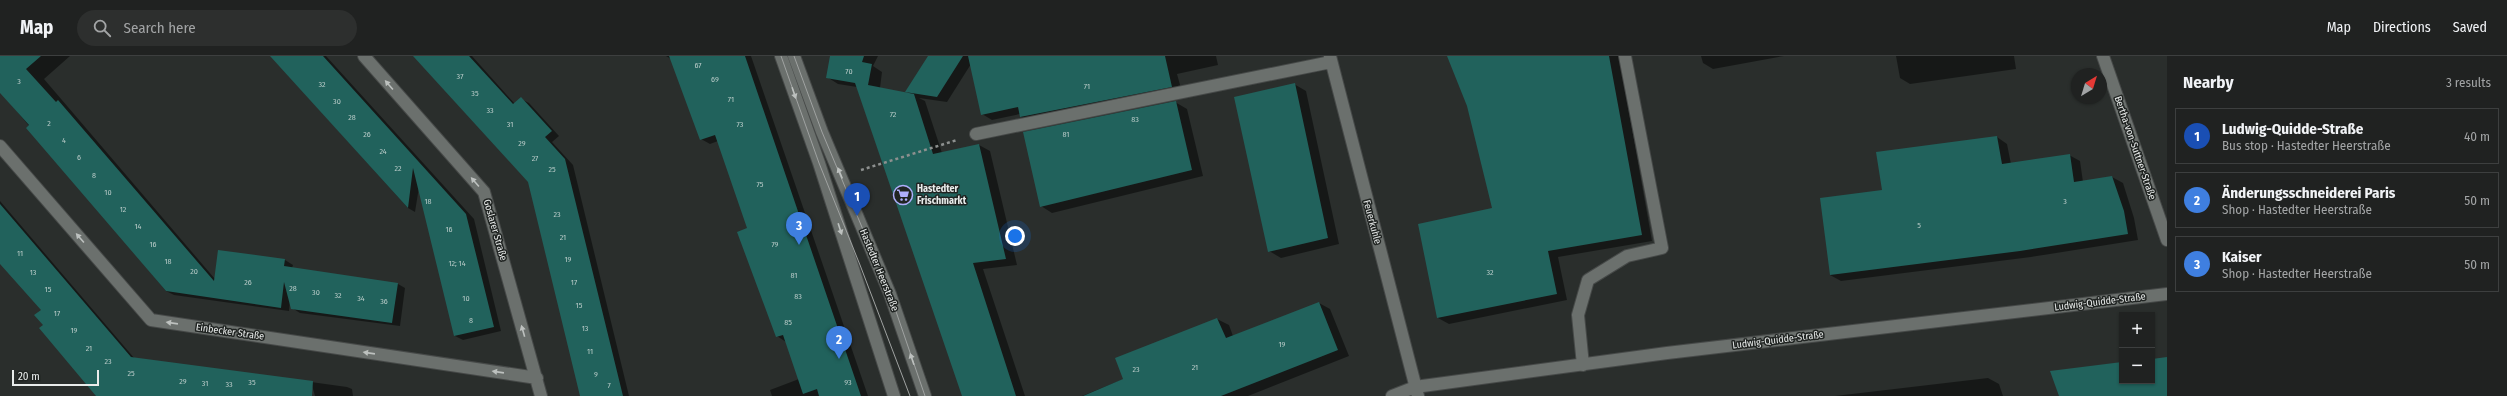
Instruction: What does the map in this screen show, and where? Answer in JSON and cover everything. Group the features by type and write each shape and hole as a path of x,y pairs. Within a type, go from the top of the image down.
{"street":[{"name":"Goslarer Straße","path":"364,56 484,192 541,396"},
{"path":"781,56 819,163 894,396"},
{"name":"Hastedter Heerstraße","path":"794,56 841,177 890,294 925,396"},
{"path":"1583,365 1578,315 1588,280 1627,256 1662,248 1625,56"},
{"name":"Bertha-von-Suttner-Straße","path":"2103,56 2167,240"},
{"path":"976,134 1330,59"},
{"name":"Feuerkuhle","path":"1330,59 1417,392"},
{"name":"Einbecker Straße","path":"0,146 151,320 537,378"},
{"name":"Ludwig-Quidde-Straße","path":"1392,396 1583,365 2167,294"}],"path":[{"path":"841,177 976,134"}],"building":[{"path":"0,56 41,56 26,69 56,102 58,100 214,281 218,250 285,259 284,266 398,283 392,323 291,309 284,282 281,308 166,291 26,128 29,125 0,93"},
{"path":"270,56 323,56 466,214 494,327 454,336 413,168 408,208"},
{"path":"413,56 469,56 513,104 521,97 552,131 545,137 565,159 623,396 580,396 528,182"},
{"path":"669,56 745,56 861,396 819,396 817,389 803,394 783,335 776,337 737,232 747,228 715,135 700,140"},
{"path":"830,56 864,56 862,62 872,64 868,85 914,94 933,154 979,144 1006,259 973,263 1016,396 962,396 855,83 826,78"},
{"path":"928,56 963,56 937,97 905,92"},
{"path":"968,56 1165,56 1172,87 1020,117 1018,107 981,115"},
{"path":"1447,56 1609,56 1642,235 1548,251 1557,294 1437,318 1418,224 1492,208 1467,106"},
{"path":"1295,83 1328,238 1268,252 1234,97"},
{"path":"1176,101 1192,170 1040,207 1023,132"},
{"path":"1997,136 2002,164 2070,154 2074,182 2112,176 2124,211 2128,234 2020,251 1830,275 1820,198 1882,190 1876,152"},
{"path":"0,204 131,357 313,381 312,396 96,396 39,328 43,325 34,315 41,310 0,264"},
{"path":"1319,302 1338,350 1221,396 1083,396 1123,379 1115,358 1217,318 1226,338"},
{"path":"2167,357 2167,396 2059,396 2050,371 2119,362 2119,384 2155,384 2155,359"}],"tram line":[{"path":"781,56 819,163 910,396"},
{"path":"794,56 822,132 890,294 925,396"}],"place":[{"name":"Hastedter Frischmarkt","path":"903,195"},
{"name":"Ludwig-Quidde-Straße","path":"857,216"},
{"name":"Kaiser","path":"799,245"},
{"name":"Änderungsschneiderei Paris","path":"839,359"}]}
